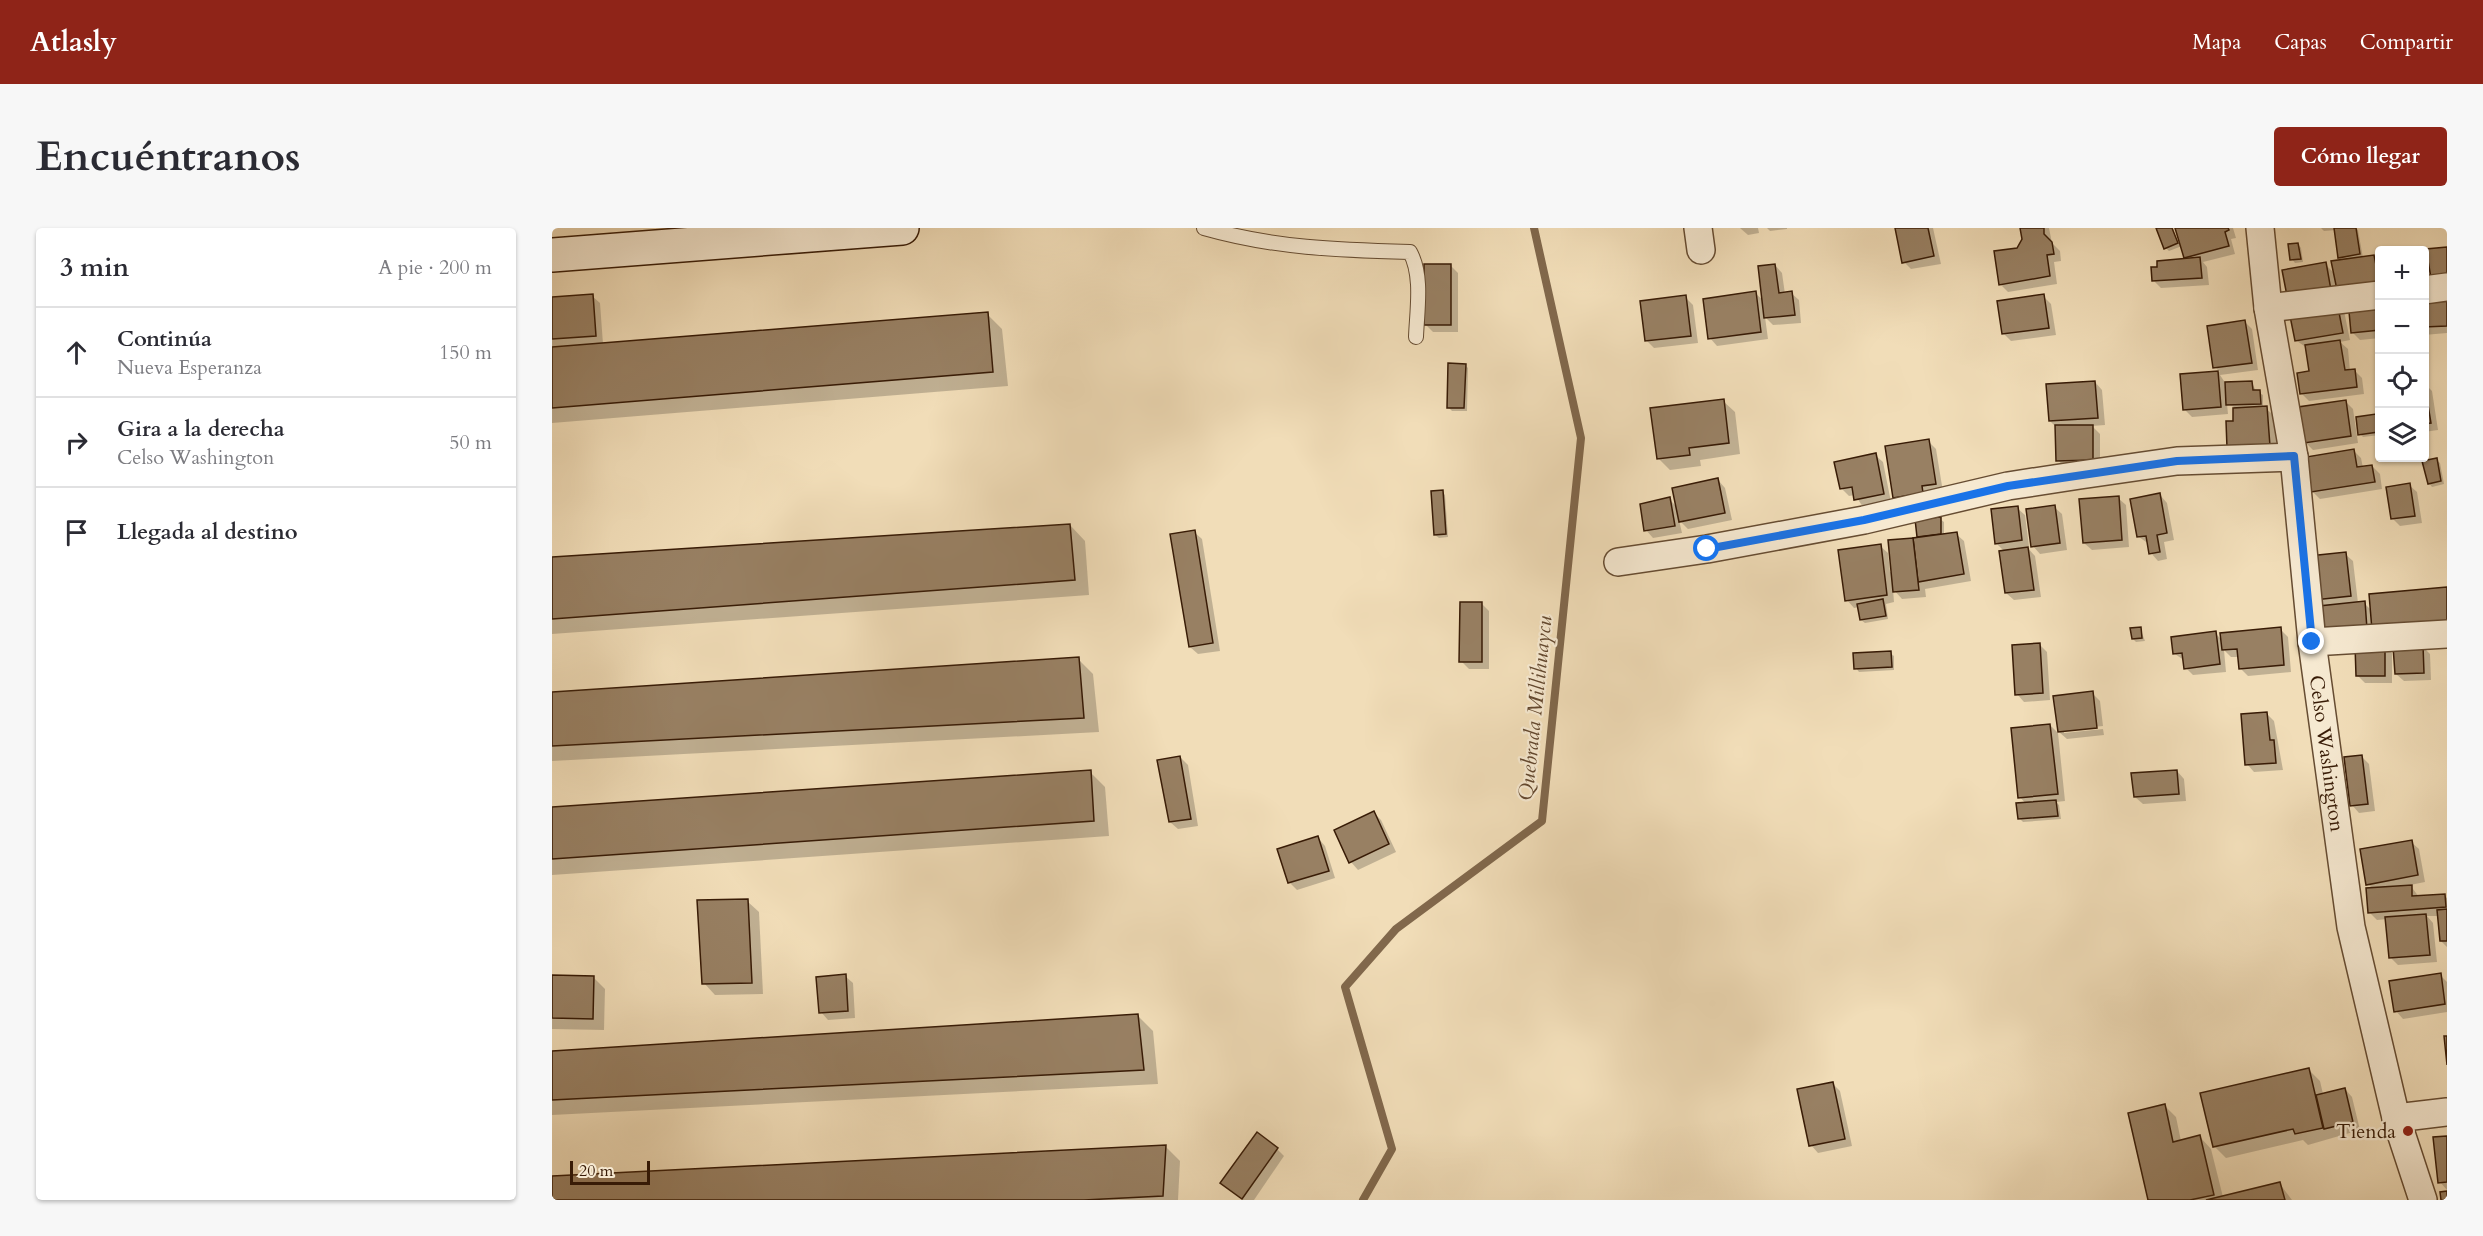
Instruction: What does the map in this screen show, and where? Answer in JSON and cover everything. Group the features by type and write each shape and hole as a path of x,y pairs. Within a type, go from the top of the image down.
{"street":[{"path":"552,255 902,228"},
{"name":"Celso Washington","path":"2260,228 2268,308 2294,456 2312,642 2351,927 2396,1118 2423,1200"},
{"path":"2429,289 2447,287"},
{"path":"2268,308 2375,295"},
{"path":"1618,562 1707,549 1864,520 2008,486 2069,476 2177,461 2294,456"},
{"path":"2312,642 2447,634"},
{"path":"2396,1118 2447,1112"}],"lane":[{"path":"1204,228 1247,241 1301,249 1410,252 1415,262 1417,282 1416,337"}],"building":[{"path":"1895,228 1928,228 1934,256 1902,263"},
{"path":"2020,228 2044,228 2044,234 2052,242 2054,254 2047,255 2050,276 1999,285 1994,251 2017,248 2022,239"},
{"path":"2156,228 2172,228 2178,243 2164,249"},
{"path":"2175,228 2228,228 2229,230 2225,232 2229,246 2184,258"},
{"path":"2334,228 2356,228 2360,254 2338,258"},
{"path":"2298,243 2301,259 2290,260 2288,244"},
{"path":"2447,247 2447,275 2431,278 2429,249"},
{"path":"2374,255 2375,286 2337,290 2331,261"},
{"path":"2200,257 2202,278 2152,281 2151,267 2157,267 2157,261"},
{"path":"2326,262 2331,290 2287,296 2282,270"},
{"path":"1424,264 1451,264 1451,325 1424,325"},
{"path":"1775,264 1779,293 1792,291 1795,315 1764,318 1758,266"},
{"path":"1756,291 1761,332 1708,339 1703,299"},
{"path":"593,294 596,336 552,339 552,297"},
{"path":"2044,294 2049,328 2002,334 1997,301"},
{"path":"1686,295 1691,336 1645,341 1640,301"},
{"path":"2375,299 2375,331 2351,333 2348,301"},
{"path":"2447,299 2447,326 2429,327 2429,301"},
{"path":"2337,302 2343,333 2295,341 2289,311"},
{"path":"988,312 993,372 552,408 552,347"},
{"path":"2245,320 2252,363 2213,368 2207,326"},
{"path":"2340,340 2345,370 2355,369 2357,387 2300,394 2297,373 2309,371 2305,345"},
{"path":"1448,363 1466,364 1464,408 1447,408"},
{"path":"2218,371 2221,407 2183,410 2180,374"},
{"path":"2095,381 2098,418 2049,421 2046,384"},
{"path":"2252,381 2253,390 2260,390 2261,404 2226,405 2225,382"},
{"path":"1724,399 1729,443 1689,448 1690,455 1657,459 1650,408"},
{"path":"2346,400 2351,436 2304,443 2298,407"},
{"path":"2267,406 2270,446 2227,448 2226,421 2233,421 2233,408"},
{"path":"2375,414 2375,432 2358,435 2356,417"},
{"path":"2055,425 2093,425 2093,460 2056,461"},
{"path":"1929,439 1936,484 1922,486 1923,493 1893,498 1885,446"},
{"path":"2354,449 2357,467 2372,465 2375,482 2311,492 2306,457"},
{"path":"1876,453 1884,494 1854,500 1852,487 1840,489 1834,462"},
{"path":"2437,458 2441,481 2428,484 2422,462 2429,462 2429,460"},
{"path":"1718,478 1725,513 1679,522 1672,488"},
{"path":"2410,483 2415,516 2391,519 2386,487"},
{"path":"1443,490 1446,534 1434,535 1431,491"},
{"path":"2160,493 2167,533 2157,535 2160,552 2149,554 2146,536 2137,537 2130,499"},
{"path":"2119,496 2122,540 2083,543 2079,499"},
{"path":"1670,497 1675,526 1644,531 1640,504"},
{"path":"2055,505 2060,543 2031,547 2026,509"},
{"path":"2018,506 2022,540 1995,544 1991,509"},
{"path":"1941,517 1941,534 1917,537 1915,519"},
{"path":"1070,524 1075,580 552,619 552,557"},
{"path":"1195,530 1213,643 1189,647 1170,534"},
{"path":"1957,532 1964,574 1918,582 1913,538"},
{"path":"1913,538 1919,590 1893,592 1888,540"},
{"path":"1881,544 1887,595 1845,601 1838,550"},
{"path":"2028,547 2034,590 2005,593 1999,551"},
{"path":"2346,552 2351,596 2314,600 2309,556"},
{"path":"2447,587 2447,623 2372,630 2369,594"},
{"path":"1883,599 1886,616 1860,620 1857,604"},
{"path":"2365,601 2367,629 2321,633 2319,606"},
{"path":"1460,602 1482,602 1482,662 1459,662"},
{"path":"2141,627 2142,638 2132,639 2130,628"},
{"path":"2281,627 2284,665 2239,669 2237,649 2222,650 2220,633"},
{"path":"2216,631 2220,664 2184,669 2182,653 2173,654 2171,637"},
{"path":"2040,643 2043,693 2015,695 2012,645"},
{"path":"2385,644 2385,676 2356,676 2355,645"},
{"path":"2423,645 2424,673 2395,674 2393,646"},
{"path":"1891,651 1892,667 1854,669 1853,653"},
{"path":"1079,657 1084,718 552,746 552,692"},
{"path":"2093,691 2097,728 2058,732 2053,696"},
{"path":"2267,712 2270,740 2274,740 2276,763 2245,765 2241,714"},
{"path":"2050,724 2058,794 2018,798 2011,728"},
{"path":"2362,755 2368,804 2350,806 2344,757"},
{"path":"1180,756 1191,819 1169,822 1157,760"},
{"path":"1091,770 1094,821 552,859 552,807"},
{"path":"2177,770 2179,794 2134,797 2131,773"},
{"path":"2056,800 2058,816 2018,819 2016,803"},
{"path":"1374,811 1389,844 1349,863 1334,830"},
{"path":"1318,836 1329,871 1288,883 1277,849"},
{"path":"2412,840 2418,875 2366,885 2360,849"},
{"path":"2412,885 2412,896 2445,894 2446,907 2368,913 2366,888"},
{"path":"748,899 752,983 702,984 697,900"},
{"path":"2447,909 2447,941 2440,941 2437,910"},
{"path":"2426,914 2430,955 2389,958 2385,917"},
{"path":"2441,973 2445,1004 2394,1012 2389,981"},
{"path":"846,974 848,1011 819,1013 816,977"},
{"path":"552,975 594,976 593,1019 552,1018"},
{"path":"1138,1014 1144,1070 552,1100 552,1051"},
{"path":"2444,1036 2447,1036 2447,1065"},
{"path":"2309,1068 2323,1128 2295,1134 2293,1129 2213,1147 2200,1093"},
{"path":"1833,1082 1845,1139 1809,1146 1797,1089"},
{"path":"2345,1088 2353,1122 2324,1129 2316,1095"},
{"path":"2165,1104 2173,1142 2200,1135 2214,1195 2190,1200 2148,1200 2128,1113"},
{"path":"1257,1132 1278,1148 1242,1199 1220,1183"},
{"path":"2447,1136 2447,1182 2438,1183 2433,1137"},
{"path":"1166,1145 1163,1196 1084,1200 552,1200 552,1176"},
{"path":"2280,1182 2285,1200 2206,1200"},
{"path":"2447,1191 2447,1200 2441,1200 2440,1192"}],"waterway":[{"name":"Quebrada Millihuaycu","path":"1363,1200 1392,1149 1345,987 1396,929 1542,821 1581,438 1534,228"}],"place":[{"name":"Tienda","path":"2408,1131"}],"route":[{"path":"1707,549 1864,520 2008,486 2177,461 2294,456 2312,642"}]}
